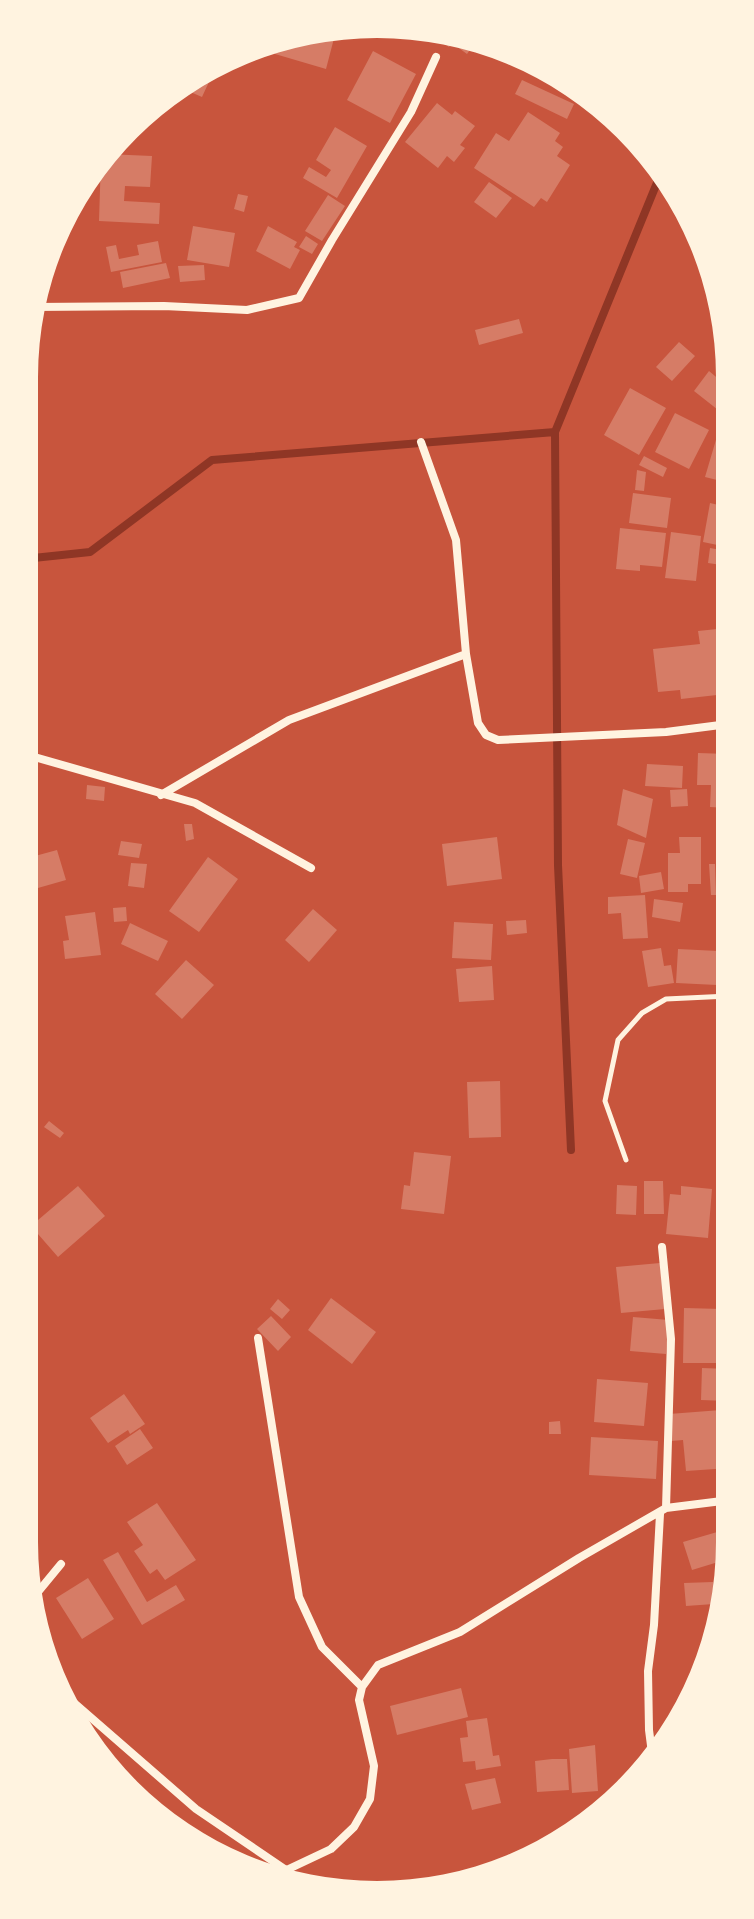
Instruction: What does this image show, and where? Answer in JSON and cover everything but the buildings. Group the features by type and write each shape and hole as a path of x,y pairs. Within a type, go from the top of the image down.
{"street":[{"path":"46,307 164,306 247,310 299,298 411,112 436,57"},
{"path":"421,442 456,540 466,654 478,723 486,735 498,740 666,732 716,726"},
{"path":"161,795 289,720 466,654"},
{"path":"38,758 195,803 311,868"},
{"path":"651,1742 648,1671 663,1511 671,1339 662,1247"},
{"path":"258,1338 299,1597 322,1647 362,1687"},
{"path":"289,1869 331,1849 354,1827 370,1799 374,1766 359,1700 362,1687 378,1665 460,1632 579,1558 663,1511 716,1502"},
{"path":"41,1588 61,1564"},
{"path":"82,1710 196,1809 271,1864"}],"path":[{"path":"626,1160 605,1101 618,1040 642,1013 666,999 716,997"}],"waterway":[{"path":"571,1150 558,865 555,432 656,185"},
{"path":"38,558 90,552 212,460 555,432"}]}
